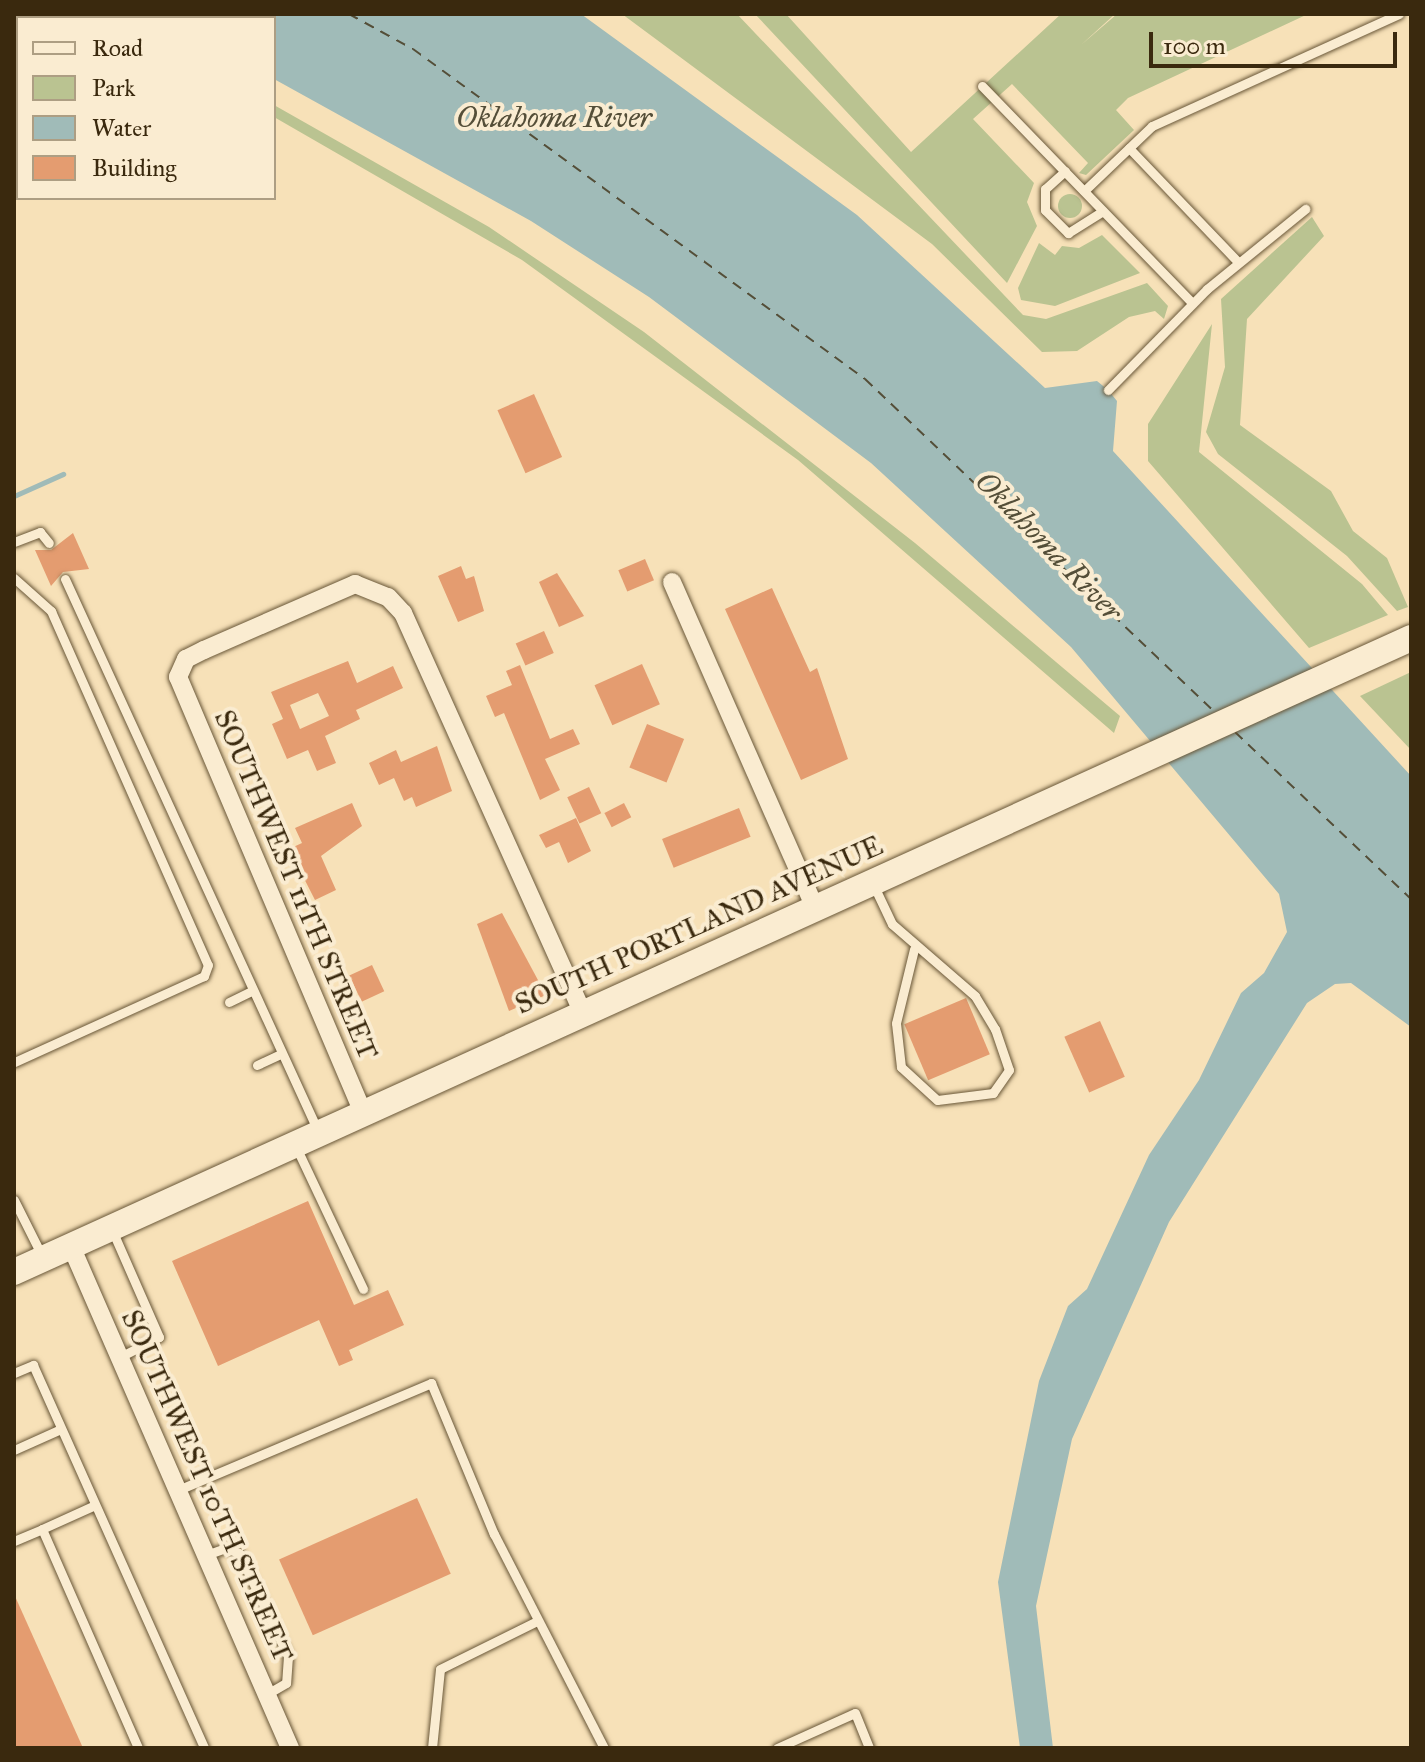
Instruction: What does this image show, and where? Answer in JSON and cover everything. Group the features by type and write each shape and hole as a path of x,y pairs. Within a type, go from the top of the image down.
{"main road":[{"name":"SOUTH PORTLAND AVENUE","path":"14,1272 364,1115 582,1011 1411,638"}],"street":[{"path":"672,582 815,907"},
{"name":"SOUTHWEST 11TH STREET","path":"364,1115 178,677 186,659 355,584 388,597 403,613 582,1011"},
{"name":"SOUTHWEST 10TH STREET","path":"71,1246 290,1748"}],"lane":[{"path":"1084,191 1152,126 1399,14"},
{"path":"982,86 1192,303"},
{"path":"1129,148 1238,262"},
{"path":"1065,171 1045,189 1045,210 1068,233 1103,211"},
{"path":"1108,390 1192,303 1305,209"},
{"path":"14,542 40,532 49,543"},
{"path":"14,578 51,611 208,965 204,976 14,1062"},
{"path":"65,579 320,1134"},
{"path":"872,881 892,924 914,949 975,996 995,1029 1009,1070 993,1093 937,1100 901,1067 896,1023 914,949"},
{"path":"229,1002 252,991"},
{"path":"257,1065 281,1054"},
{"path":"295,1145 363,1289"},
{"path":"14,1200 43,1259"},
{"path":"111,1228 159,1337 120,1357"},
{"path":"14,1373 33,1365 204,1748"},
{"path":"178,1490 431,1383 535,1622 604,1748"},
{"path":"14,1450 61,1429"},
{"path":"14,1541 95,1505"},
{"path":"42,1529 138,1748"},
{"path":"206,1555 225,1548 239,1553 288,1656 286,1683 267,1694"},
{"path":"432,1748 440,1669 535,1622"},
{"path":"777,1748 855,1713 869,1748"}],"green space":[{"path":"622,14 737,14 1023,315 1046,319 1147,283 1168,306 1164,319 1155,311 1129,317 1077,351 1042,352 932,244"},
{"path":"755,14 786,14 911,152 1061,14 1115,14 1081,45 1117,14 1308,14 1128,98 1116,110 1134,130 1086,175 1079,173 1088,163 1012,84 973,119 1034,183 1027,202 1037,226 1007,283"},
{"path":"276,106 489,227 644,332 915,543 1120,716 1114,733 798,460 522,260 276,118"},
{"path":"1070,194 1081,201 1082,206 1075,217 1070,218 1059,211 1058,206 1065,195"},
{"path":"1312,217 1324,236 1247,319 1240,425 1331,491 1353,531 1387,558 1408,607 1397,611 1347,556 1218,454 1206,432 1225,367 1221,299"},
{"path":"1102,235 1140,273 1055,306 1021,300 1018,288 1039,243 1055,255 1062,246 1079,248"},
{"path":"1212,324 1199,452 1362,584 1388,615 1309,648 1148,461 1148,424"},
{"path":"1411,672 1411,750 1360,696"}],"water":[{"name":"Oklahoma River","path":"156,14 581,14 857,215 1045,388 1097,381 1108,390 1117,401 1113,451 1411,776 1411,1027 1351,983 1335,984 1307,1003 1169,1222 1072,1439 1036,1606 1053,1748 1020,1748 998,1582 1039,1381 1068,1306 1087,1289 1149,1155 1199,1080 1241,993 1264,973 1287,932 1279,894 1071,647 871,463 649,297 531,221 276,80 276,16"}],"building":[{"path":"534,394 562,457 526,473 497,410"},
{"path":"73,533 89,569 63,572 51,586 35,550 51,550"},
{"path":"645,559 654,580 627,592 618,570"},
{"path":"461,566 466,579 474,576 484,611 458,622 438,576"},
{"path":"557,573 584,616 559,627 539,582"},
{"path":"772,588 810,672 817,668 848,759 801,780 725,609"},
{"path":"544,631 554,653 525,666 516,644"},
{"path":"348,661 357,683 393,666 403,688 356,710 360,719 325,736 336,763 317,771 308,750 287,759 272,724 283,719 271,692","holes":["318,693 329,716 300,729 290,705"]},
{"path":"642,664 660,704 612,725 594,685"},
{"path":"520,665 550,739 573,729 580,744 545,759 560,790 540,800 504,713 495,717 486,696 512,685 506,671"},
{"path":"647,724 684,739 666,783 629,768"},
{"path":"437,746 452,791 416,807 412,797 404,801 394,778 379,785 369,763 396,750 401,762"},
{"path":"589,787 601,813 580,823 567,797"},
{"path":"352,803 362,826 321,856 336,890 315,900 289,849 302,843 295,828"},
{"path":"624,803 631,817 612,827 604,813"},
{"path":"739,808 751,837 674,868 662,839"},
{"path":"576,818 591,851 568,863 559,842 546,848 539,835"},
{"path":"502,913 546,995 509,1011 477,924"},
{"path":"372,965 384,991 362,1002 349,976"},
{"path":"966,998 990,1054 928,1080 904,1024"},
{"path":"1100,1021 1125,1077 1089,1093 1064,1037"},
{"path":"308,1201 354,1305 388,1290 404,1325 349,1350 353,1360 339,1366 319,1320 218,1366 172,1261"},
{"path":"417,1498 451,1574 313,1635 279,1559"},
{"path":"14,1594 83,1748 14,1748"}],"waterway":[{"path":"14,496 63,474"}],"ferry route":[{"path":"349,14 413,49 865,379 1216,713"},
{"path":"1235,732 1411,899"}]}
